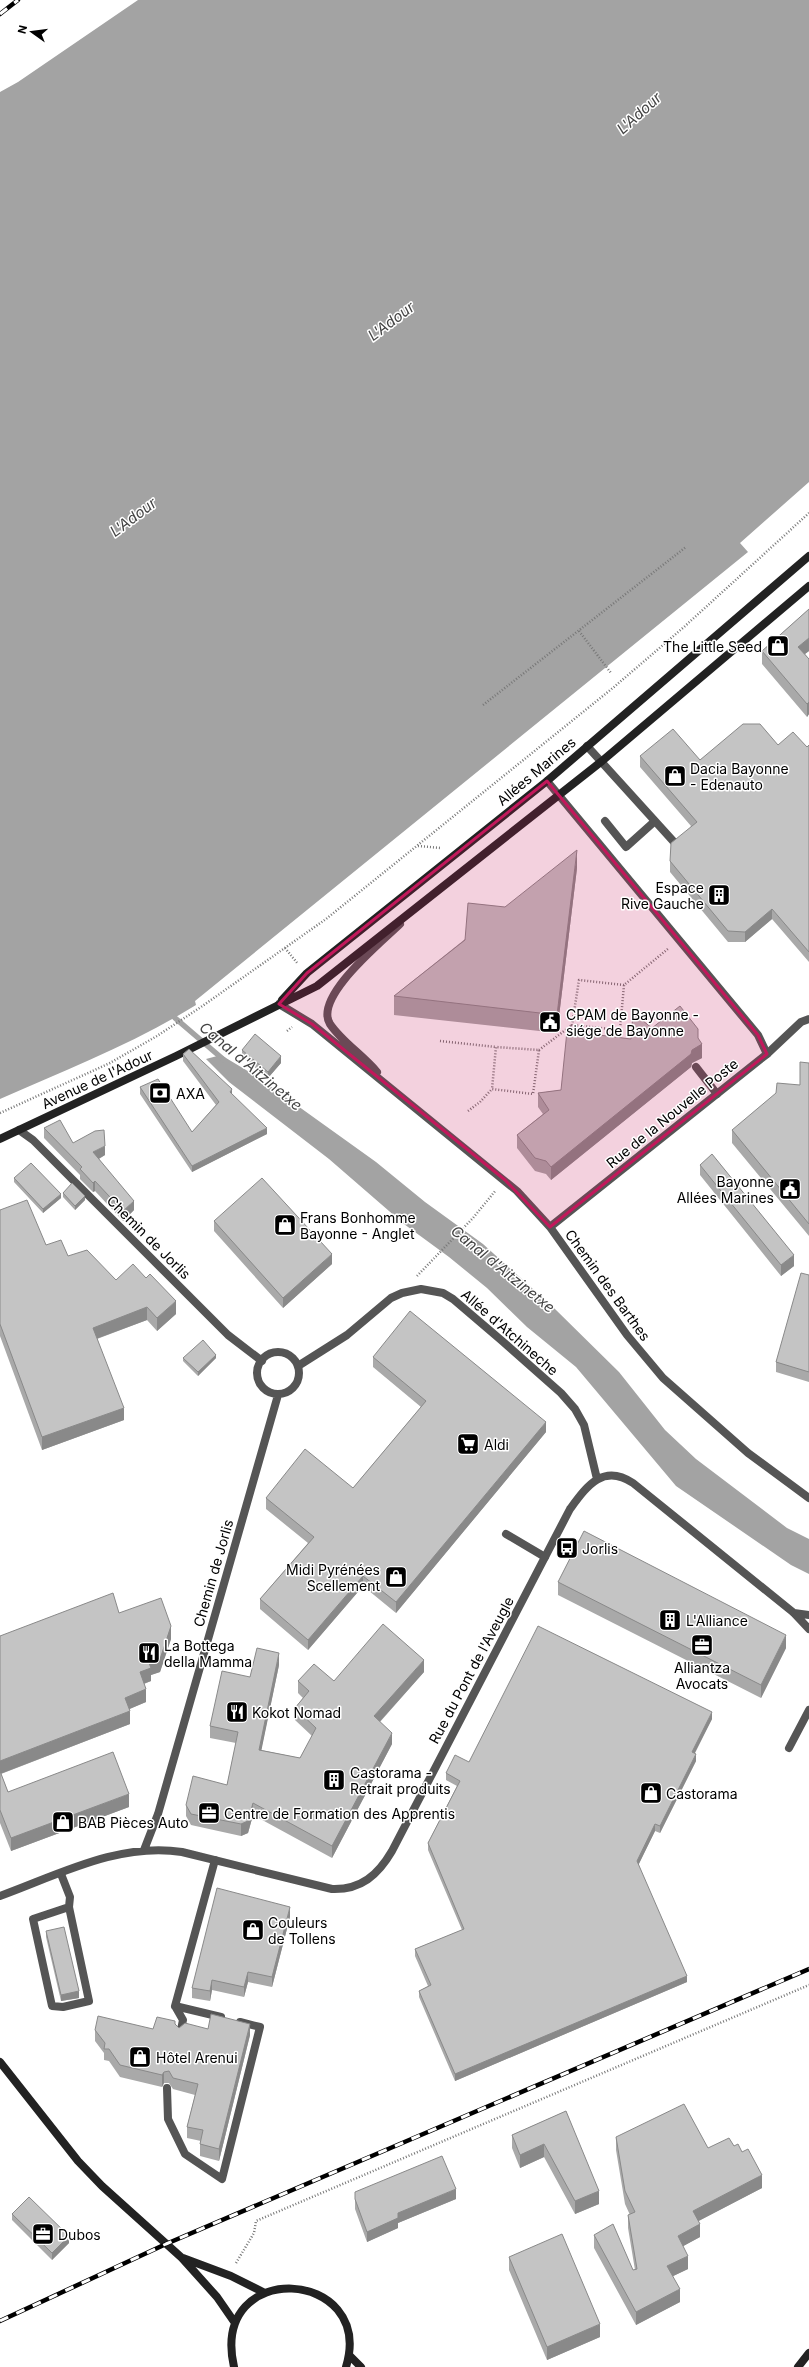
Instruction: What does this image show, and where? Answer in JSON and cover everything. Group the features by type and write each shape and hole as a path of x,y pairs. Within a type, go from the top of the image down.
{"main road":[{"name":"Allées Marines","path":"279,1004 307,973 547,781 809,556"},
{"name":"Allées Marines","path":"205,1042 317,986 559,796 809,586"},
{"name":"Avenue de l'Adour","path":"0,1139 205,1042"},
{"path":"0,2062 78,2161 102,2186 182,2258 216,2296 235,2323"},
{"path":"182,2258 231,2276 265,2293"},
{"path":"234,2367 230,2353 231,2338 235,2323 243,2310 265,2293 290,2287 308,2290 324,2298 337,2310 346,2325 349,2340 349,2356 346,2367"},
{"path":"798,2367 809,2353"},
{"path":"349,2356 361,2367"}],"street":[{"path":"587,746 674,842"},
{"path":"547,781 758,1036 767,1054"},
{"path":"605,821 626,847 655,821"},
{"name":"Chemin des Barthes","path":"388,1085 370,1064 329,1023 328,1009 336,987 415,909"},
{"name":"Chemin des Barthes","path":"279,1004 302,1016 505,1180 550,1227 627,1335 663,1378 743,1449 809,1498"},
{"name":"Rue de la Nouvelle Poste","path":"550,1227 767,1054 801,1022 809,1019"},
{"path":"696,1067 717,1094"},
{"name":"Chemin de Jorlis","path":"20,1130 33,1140 228,1335 262,1361"},
{"name":"Allée d'Atchineche","path":"298,1366 347,1336 391,1298 402,1293 421,1290 443,1293 453,1299 501,1340 561,1393 575,1409 584,1425 597,1479"},
{"path":"281,1353 288,1355 298,1366 298,1382 286,1393 278,1395 270,1393 262,1387 258,1379 258,1369 262,1361 267,1356 281,1353"},
{"name":"Chemin de Jorlis","path":"144,1850 158,1814 278,1395"},
{"path":"597,1479 613,1475 624,1477 633,1482 794,1613 809,1628"},
{"name":"Rue du Pont de l'Aveugle","path":"0,1896 105,1858 144,1850 166,1849 332,1889 352,1888 374,1876 382,1867 392,1851 570,1509 583,1492 597,1479"},
{"path":"506,1534 545,1557"},
{"path":"794,1613 809,1615"},
{"path":"789,1748 809,1710"},
{"path":"180,2034 183,2020 175,2006 215,1860"},
{"path":"61,1874 70,1897 68,1907 89,2001 63,2007 52,2006 33,1919 68,1907"},
{"path":"167,2088 168,2119 185,2154 222,2180 260,2028 175,2006"}],"path":[{"path":"0,1113 110,1063 157,1036 201,1007 326,919 506,775 684,628 809,513"},
{"path":"483,705 686,548"},
{"path":"579,630 611,673"},
{"path":"440,1042 539,1050 572,1025 620,1030 624,985 678,940"},
{"path":"572,1025 579,980 624,985"},
{"path":"468,1111 480,1102 492,1089 496,1047"},
{"path":"492,1089 534,1094 539,1050"},
{"path":"429,1262 472,1218 505,1180"},
{"path":"234,2269 254,2233 256,2222 452,2136 503,2116 809,1985"}],"highlighted area":[{"path":"547,781 758,1035 767,1054 550,1227 505,1180 312,1024 279,1004 307,973"}],"water":[{"name":"L'Adour","path":"138,0 809,0 809,482 740,543 748,552 195,1001 196,1005 125,1044 0,1099 0,92 18,82"},
{"path":"221,1055 256,1076 376,1162 425,1202 483,1244 555,1309 619,1372 665,1430 696,1459 787,1528 809,1539 809,1574 791,1565 676,1486 576,1367 527,1327 487,1288 449,1257 404,1224 329,1159 229,1082 206,1059"}],"building":[{"path":"809,609 809,638 798,647 809,659 809,702 807,704 762,651"},
{"path":"743,724 760,724 778,745 793,732 807,747 809,745 809,952 772,909 745,932 728,931 670,861 671,843 697,822 640,756 673,729 700,760"},
{"path":"577,850 557,1015 394,996 465,940 468,903 505,907"},
{"path":"680,1006 698,1029 698,1038 702,1044 692,1050 691,1054 551,1167 546,1161 535,1158 517,1135 549,1110 538,1093 561,1090 567,1031 631,1039 633,1013 652,1028"},
{"path":"255,1034 281,1056 268,1072 242,1050"},
{"path":"189,1049 232,1089 230,1092 267,1128 192,1166 140,1087 158,1079 192,1132 219,1102 183,1054"},
{"name":"Bayonne Allées Marines","path":"800,1062 809,1063 809,1224 732,1130 776,1093 777,1083 800,1085"},
{"path":"60,1120 73,1143 95,1131 104,1130 105,1146 93,1152 134,1201 123,1211 95,1181 93,1183 80,1169 82,1167 44,1128"},
{"path":"712,1154 794,1255 781,1265 700,1165"},
{"path":"31,1163 61,1194 43,1209 14,1178"},
{"path":"262,1178 332,1254 283,1298 214,1221"},
{"path":"72,1183 85,1196 75,1206 63,1193"},
{"path":"27,1200 46,1245 61,1240 68,1256 87,1250 116,1280 133,1264 146,1278 150,1274 176,1301 157,1318 147,1307 93,1328 124,1408 42,1437 0,1324 0,1210"},
{"path":"801,1273 809,1275 809,1372 776,1362"},
{"path":"410,1311 546,1422 396,1602 363,1576 308,1640 260,1599 314,1537 266,1498 305,1449 353,1488 426,1401 373,1357"},
{"path":"203,1340 216,1355 198,1372 183,1358"},
{"name":"L'Alliance","path":"584,1531 786,1635 761,1685 558,1582"},
{"path":"113,1593 119,1613 161,1598 171,1626 160,1659 149,1663 151,1668 140,1672 146,1689 125,1698 130,1711 0,1761 0,1636"},
{"path":"383,1624 424,1660 374,1716 392,1733 332,1846 253,1803 248,1821 241,1824 191,1814 186,1805 193,1776 227,1785 238,1732 210,1726 222,1671 250,1677 257,1648 279,1653 259,1750 300,1758 316,1728 295,1708 309,1691 298,1681 314,1664 334,1681"},
{"path":"538,1626 712,1712 692,1752 696,1754 660,1826 655,1824 637,1861 687,1976 455,2074 419,1991 431,1985 415,1949 464,1929 428,1843 460,1781 446,1773 455,1755 469,1762"},
{"path":"113,1752 129,1794 11,1838 0,1810 0,1771 8,1792"},
{"path":"217,1888 290,1907 272,1977 248,1972 244,1987 212,1980 210,1991 192,1988"},
{"path":"64,1927 79,1991 61,1995 46,1931"},
{"path":"211,2014 250,2024 219,2149 200,2144 203,2130 187,2127 198,2084 173,2078 169,2071 164,2072 162,2075 120,2065 109,2049 104,2049 105,2043 95,2030 98,2016 153,2029 157,2017 175,2021 175,2024 179,2028 185,2023 208,2029"},
{"path":"684,2104 708,2148 729,2138 734,2146 738,2144 742,2152 748,2149 762,2175 693,2211 700,2224 678,2236 688,2256 667,2266 680,2289 636,2312 594,2235 613,2224 633,2270 637,2269 628,2215 635,2212 625,2191 616,2137"},
{"path":"566,2111 599,2191 575,2201 544,2144 520,2155 512,2135"},
{"path":"442,2156 456,2189 398,2213 398,2218 367,2232 355,2199 355,2192"},
{"path":"29,2197 69,2236 52,2253 12,2214"},
{"path":"562,2234 600,2324 547,2347 509,2257"}],"waterway":[{"name":"Canal d'Aitzinetxe","path":"175,1018 224,1060"}],"railway":[{"path":"0,14 18,0"},
{"path":"0,2321 166,2244 809,1969"}],"place":[{"name":"The Little Seed","path":"778,646"},
{"name":"Dacia Bayonne - Edenauto","path":"675,776"},
{"name":"Espace Rive Gauche","path":"719,895"},
{"name":"CPAM de Bayonne - siége de Bayonne","path":"550,1022"},
{"name":"AXA","path":"160,1093"},
{"name":"Bayonne Allées Marines","path":"790,1189"},
{"name":"Frans Bonhomme Bayonne - Anglet","path":"285,1225"},
{"name":"Aldi","path":"468,1444"},
{"name":"Jorlis","path":"567,1548"},
{"name":"Midi Pyrénées Scellement","path":"396,1577"},
{"name":"L'Alliance","path":"670,1620"},
{"name":"Alliantza Avocats","path":"702,1645"},
{"name":"La Bottega della Mamma","path":"149,1653"},
{"name":"Kokot Nomad","path":"237,1712"},
{"name":"Castorama - Retrait produits","path":"334,1780"},
{"name":"Castorama","path":"651,1793"},
{"name":"Centre de Formation des Apprentis","path":"209,1813"},
{"name":"BAB Pièces Auto","path":"63,1822"},
{"name":"Couleurs de Tollens","path":"253,1930"},
{"name":"Hôtel Arenui","path":"140,2057"},
{"name":"Dubos","path":"43,2234"}]}
